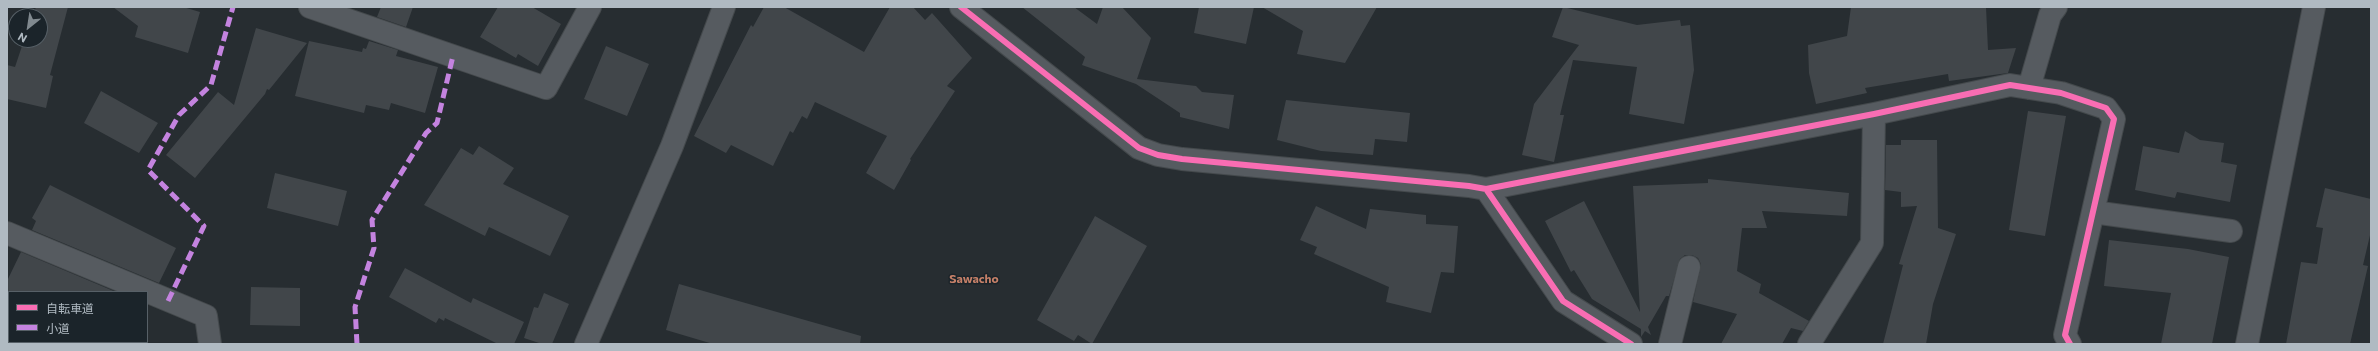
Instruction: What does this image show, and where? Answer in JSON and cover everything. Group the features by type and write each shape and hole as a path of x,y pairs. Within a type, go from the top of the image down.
{"street":[{"path":"310,7 546,88 590,7"},
{"path":"586,344 672,146 724,7"},
{"path":"961,7 1139,148 1158,155 1182,159 1454,184 1486,189 1874,114 2010,85 2061,93 2106,108 2114,118 2065,334 2070,344"},
{"path":"2029,88 2050,15 2056,7"},
{"path":"2248,344 2314,7"},
{"path":"1809,344 1872,243 1874,114"},
{"path":"1486,189 1563,301 1631,344"},
{"path":"2093,212 2231,231"},
{"path":"7,233 146,291"},
{"path":"1670,344 1689,267"},
{"path":"148,292 206,316 210,344"}],"building":[{"path":"68,7 50,75 53,76 46,108 7,99 7,65 15,67 21,48 48,48 48,8 36,8"},
{"path":"113,7 183,7 200,12 188,53 135,37 138,26"},
{"path":"381,7 413,7 406,27 377,17"},
{"path":"498,7 532,7 561,24 538,66 518,54 516,58 480,37"},
{"path":"764,7 784,7 864,52 890,7 913,7 925,20 932,13 972,58 947,86 955,91 910,159 911,160 894,190 866,173 887,136 815,102 807,119 802,116 793,133 790,131 773,166 731,145 726,153 694,136 751,25 753,27"},
{"path":"1022,7 1074,7 1097,24 1103,7 1122,7 1151,38 1137,79 1196,86 1202,92 1234,95 1229,129 1180,117 1180,113 1136,84 1082,65 1085,57"},
{"path":"1199,7 1254,7 1246,44 1194,33"},
{"path":"1262,7 1377,7 1345,63 1297,54 1303,31"},
{"path":"1563,7 1637,25 1680,20 1681,26 1690,25 1694,70 1684,124 1629,114 1637,67 1573,60 1560,115 1564,115 1554,162 1522,155 1534,104 1579,45 1552,37"},
{"path":"1851,7 1986,7 1988,50 2016,48 2008,73 1949,81 1948,74 1865,88 1867,93 1816,104 1809,73 1808,45 1847,36"},
{"path":"256,28 307,43 269,90 267,89 265,94 195,178 166,155 218,92 234,105"},
{"path":"309,41 362,52 363,48 366,49 369,41 398,50 396,56 438,67 425,113 391,103 389,110 366,105 364,113 295,96"},
{"path":"606,46 649,64 627,116 584,99"},
{"path":"101,91 158,123 139,153 84,123"},
{"path":"1286,100 1410,113 1407,142 1375,139 1373,155 1321,151 1277,140"},
{"path":"2028,111 2066,116 2045,236 2009,230"},
{"path":"2185,131 2200,140 2224,143 2221,162 2237,165 2230,202 2177,192 2175,198 2135,190 2143,146 2179,153"},
{"path":"1901,140 1937,140 1938,228 1956,234 1933,304 1926,344 1883,344 1903,265 1899,264 1917,206 1901,207 1901,192 1885,190 1886,145 1901,145"},
{"path":"479,146 514,168 503,184 569,216 550,256 489,227 485,236 424,205 461,148 473,155"},
{"path":"275,173 347,191 338,226 267,208"},
{"path":"1708,179 1849,193 1847,216 1762,211 1767,228 1742,228 1737,271 1761,284 1759,293 1809,321 1803,331 1791,328 1782,344 1721,344 1737,314 1693,302 1701,264 1698,258 1692,255 1685,255 1680,259 1669,296 1666,296 1648,327 1651,335 1645,331 1641,337 1641,329 1592,299 1574,270 1571,272 1545,221 1584,201 1640,312 1633,186 1708,183"},
{"path":"50,185 176,248 159,283 32,230 36,221 32,218"},
{"path":"2325,188 2371,199 2371,231 2363,265 2368,266 2350,344 2286,344 2301,262 2317,264 2323,228 2316,227"},
{"path":"1316,206 1366,229 1370,209 1426,215 1426,224 1458,226 1454,273 1441,272 1431,313 1386,302 1389,287 1314,254 1317,247 1300,240"},
{"path":"1095,216 1147,246 1092,344 1078,335 1074,341 1037,320"},
{"path":"2109,240 2188,249 2229,257 2212,344 2161,344 2171,293 2104,286"},
{"path":"21,252 114,291 8,291 8,314 7,281"},
{"path":"405,268 471,303 473,298 524,322 514,344 498,344 445,318 444,321 439,318 436,323 389,297"},
{"path":"679,284 861,336 860,344 713,344 666,330"},
{"path":"251,287 300,288 300,326 250,325"},
{"path":"544,293 569,304 552,344 542,344 524,338 534,307 538,308"}],"marked path":[{"path":"168,301 204,226 148,170 179,115 211,85 233,7"},
{"path":"357,344 355,307 374,248 372,220 426,133 437,123 453,56"}],"cycle path":[{"path":"961,7 1139,148 1158,155 1182,159 1469,186 1486,189 1563,301 1631,344"},
{"path":"1486,189 1874,114 2010,85 2061,93 2106,108 2114,119 2065,335 2070,344"}],"district":[{"name":"Sawacho","path":"974,279"}]}
